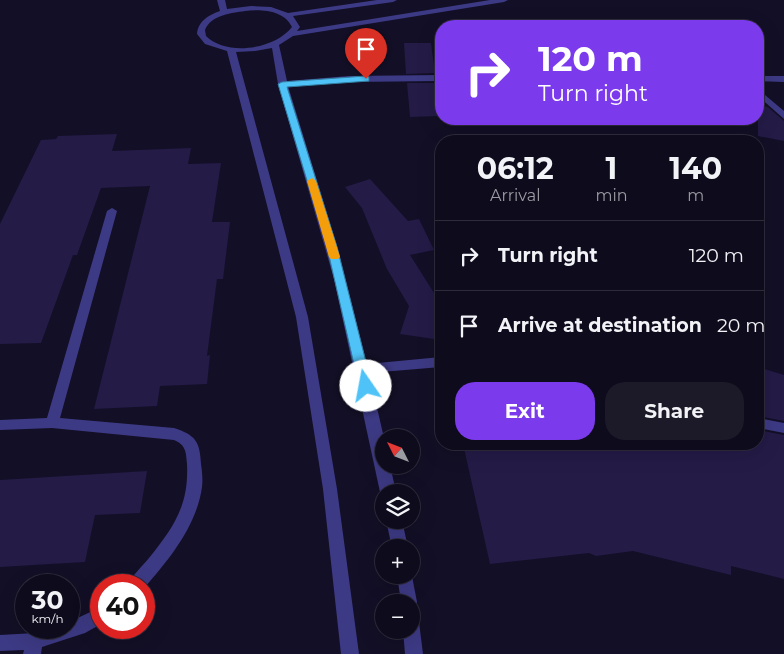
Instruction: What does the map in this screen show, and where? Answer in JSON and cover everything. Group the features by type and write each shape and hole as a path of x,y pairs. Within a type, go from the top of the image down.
{"street":[{"path":"221,0 224,12"},
{"path":"287,15 394,0"},
{"path":"292,34 296,27 294,21 287,15 265,8 224,12 206,21 201,33 210,43 231,49 261,48 275,44 292,34 504,0"},
{"path":"275,44 282,84 332,247 362,369 386,484"},
{"path":"231,49 302,317 330,488 350,654"},
{"path":"282,84 349,79 435,78"},
{"path":"764,79 784,79"},
{"path":"764,98 784,116"},
{"path":"52,423 112,211"},
{"path":"362,369 435,363"},
{"path":"0,425 52,423 174,434 186,438 192,446 195,486 189,506 174,536 145,574"},
{"path":"764,424 784,428"},
{"path":"0,643 34,648 90,620"},
{"path":"413,639 414,654"}],"building":[{"path":"404,43 431,43 435,73 406,74"},
{"path":"407,83 435,83 435,116 410,117"},
{"path":"764,106 768,107 784,121 784,141 758,135 758,125 764,125"},
{"path":"117,134 112,151 191,148 188,164 221,163 212,222 230,222 223,279 217,279 207,356 210,355 207,384 160,386 157,406 94,409 150,186 101,188 77,255 73,255 41,343 0,344 0,224 41,140 56,139 58,136"},
{"path":"370,179 408,221 419,219 434,250 410,255 435,295 435,339 400,334 409,306 387,269 362,208 345,187"},
{"path":"764,369 784,375 784,421 764,417"},
{"path":"764,431 784,435 784,579 731,566 731,575 633,551 596,556 589,553 490,564 464,450 764,450"},
{"path":"147,471 140,513 95,515 85,562 0,567 0,480"}],"slow traffic":[{"path":"312,181 334,257"}],"route":[{"path":"366,79 282,84 332,247 366,386"}]}
